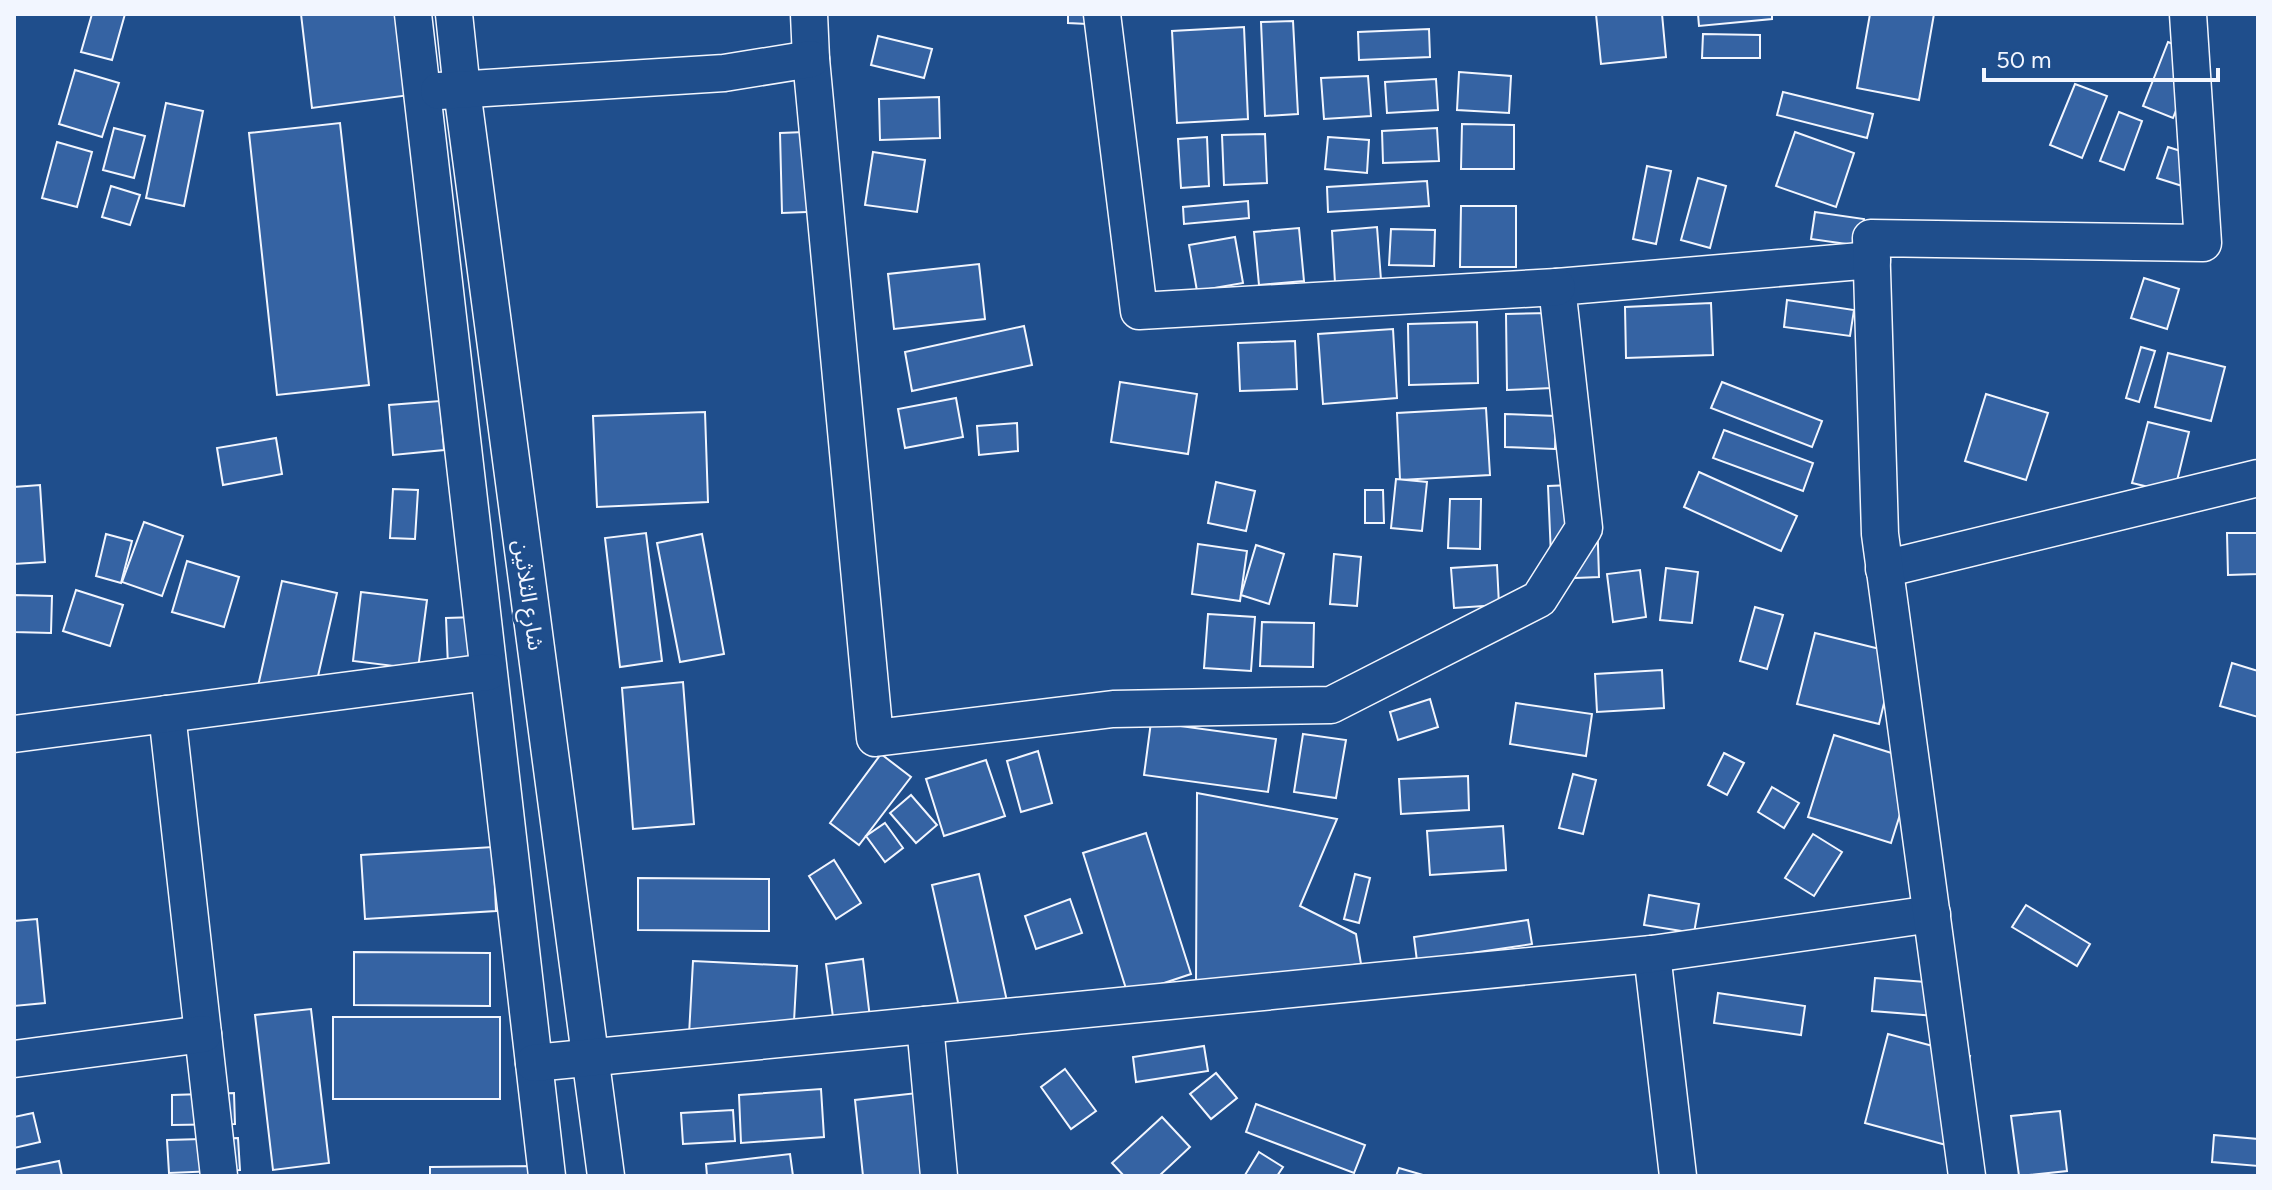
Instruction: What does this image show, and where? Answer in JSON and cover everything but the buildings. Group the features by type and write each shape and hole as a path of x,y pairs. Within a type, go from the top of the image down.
{"street":[{"path":"413,14 547,1176"},
{"name":"شارع الثلاثين","path":"454,14 606,1176"},
{"path":"809,14 875,738 1113,709 1331,705 1539,599 1584,528 1557,287"},
{"path":"1102,14 1139,311 1557,287 1872,260"},
{"path":"1967,1176 1880,534 1871,238 2203,243 2188,14"},
{"path":"422,92 724,73 811,59"},
{"path":"1884,569 2258,478"},
{"path":"14,734 488,672"},
{"path":"167,714 219,1176"},
{"path":"534,1063 1652,954 1932,914"},
{"path":"1652,954 1678,1176"},
{"path":"925,1025 939,1176"},
{"path":"14,1059 203,1034"}]}
